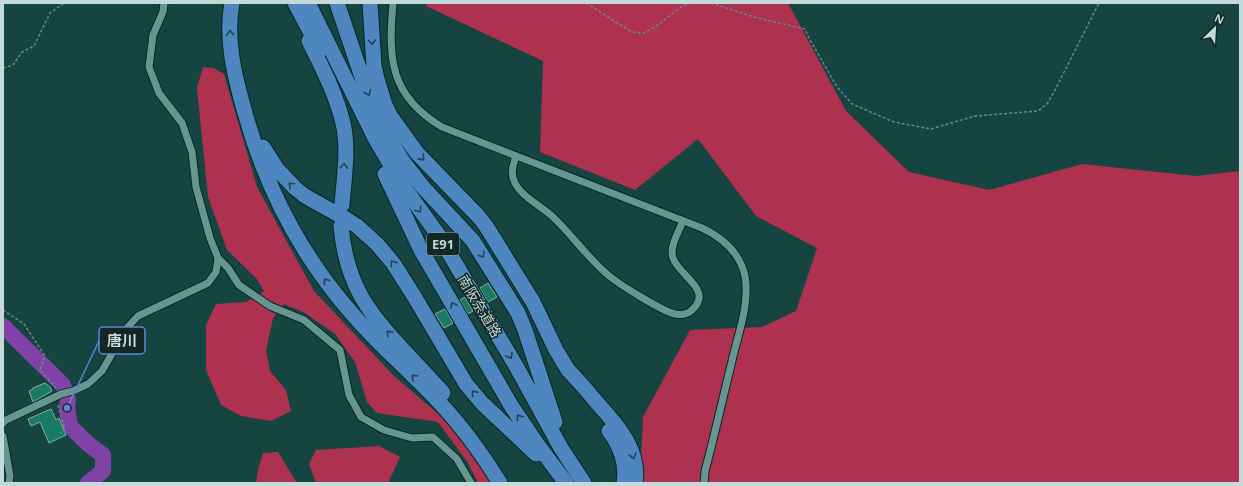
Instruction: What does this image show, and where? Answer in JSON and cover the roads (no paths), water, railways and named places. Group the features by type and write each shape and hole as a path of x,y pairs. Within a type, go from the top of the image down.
{"highway":[{"path":"232,3 230,19 232,55 242,105 258,156 281,209 312,260 330,286 355,317 387,351 438,400 462,427 500,483"},
{"path":"294,3 305,32 330,83 343,123 346,148 342,205"},
{"name":"南阪奈道路","path":"294,3 371,142 421,250 512,407 564,481"},
{"name":"南阪奈道路","path":"308,3 375,138 403,186 439,236 516,366 574,469 584,483"},
{"path":"337,3 352,51 376,112 393,145 402,160 422,186 473,241 518,313 561,440 574,469"},
{"path":"370,3 376,79 391,117 418,153 479,217 492,235 540,314 568,370 612,420 628,442 636,465 635,483"},
{"name":"E91","path":"232,55 256,129 269,158 276,169 300,192 346,219 372,239 393,263 466,384 482,403 564,481"},
{"path":"422,186 445,208 473,227 485,238 533,316 555,366 613,436 618,445 623,461 625,476 624,483"},
{"path":"341,226 342,240 349,269 361,297 370,310 467,420 510,483"}],"street":[{"path":"164,3 163,12 154,35 150,67 159,93 182,123 192,152 196,187 210,238 218,258 228,268 239,284 270,306 304,320 340,350 349,395 361,417 384,430 412,438 433,437 457,459 471,483"},
{"path":"393,3 391,34 394,68 406,95 416,108 427,118 442,127 714,234 730,247 741,266 746,287 744,309 705,471 704,483"},
{"path":"516,156 512,175 514,182 552,216 604,271 620,284 664,310 682,315 690,312 700,299 698,290 677,266 672,257 672,249 683,221"},
{"path":"3,423 6,420 58,396 88,384 102,372 126,329 138,316 208,284 216,272 218,258"},
{"path":"3,436 10,476 9,483"}],"waterway":[{"path":"3,326 63,385 68,400 67,408 70,426 88,444 103,455 103,471 88,483"}],"place":[{"name":"唐川","path":"67,408"}]}
